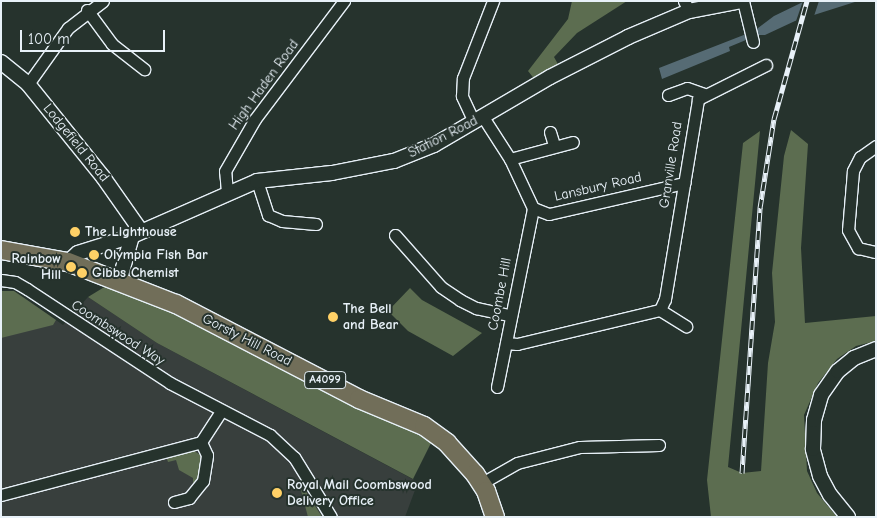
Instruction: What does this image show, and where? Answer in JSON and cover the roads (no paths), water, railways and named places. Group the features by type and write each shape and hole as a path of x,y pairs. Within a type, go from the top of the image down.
{"main road":[{"name":"A4099","path":"1,250 68,262"},
{"name":"Gorsty Hill Road","path":"68,262 177,305 359,400 424,426 453,448 482,483 495,517"}],"street":[{"path":"28,84 68,28 87,10 103,1"},
{"name":"High Haden Road","path":"228,192 225,170 255,119 344,1"},
{"path":"492,1 463,78 462,96 510,159 533,208"},
{"path":"742,1 746,26 753,42"},
{"name":"Station Road","path":"68,262 78,253 137,234 228,192 257,181 342,172 394,162 434,145 588,56 687,6 742,1"},
{"path":"87,10 112,44 144,69"},
{"name":"Lodgefield Road","path":"1,62 28,84 104,176 137,234"},
{"path":"668,95 688,88 704,94 766,65"},
{"name":"Granville Road","path":"660,310 665,299 695,109 704,94"},
{"path":"550,132 554,145"},
{"path":"510,159 554,145 573,142"},
{"path":"876,146 860,157 853,171 848,230 858,248 876,252"},
{"path":"257,181 268,214 282,221 316,224"},
{"name":"Lansbury Road","path":"533,208 548,214 684,183"},
{"name":"Coombe Hill","path":"497,387 533,208"},
{"path":"119,282 137,234"},
{"path":"395,235 441,287 476,308 510,315"},
{"name":"Coombswood Way","path":"1,280 21,286 144,368 283,445 331,517"},
{"path":"506,344 517,344 660,310 686,326"},
{"path":"848,517 834,502 820,476 813,449 814,420 821,394 838,371 854,358 876,349"},
{"path":"1,495 201,442 221,411"},
{"path":"174,502 189,498 203,481 207,455 201,442"},
{"path":"482,483 517,463 580,447 660,445"}],"water":[{"path":"805,1 858,1 795,21 765,35 758,35 729,47 730,51 662,79 659,68 754,31 774,16"}],"railway":[{"path":"742,473 760,208 774,119 807,1"}],"place":[{"name":"The Lighthouse","path":"75,232"},
{"name":"Olympia Fish Bar","path":"94,255"},
{"name":"Rainbow Hill","path":"71,267"},
{"name":"Gibbs Chemist","path":"82,273"},
{"name":"The Bell and Bear","path":"333,317"},
{"name":"Royal Mail Coombswood Delivery Office","path":"277,493"}]}
